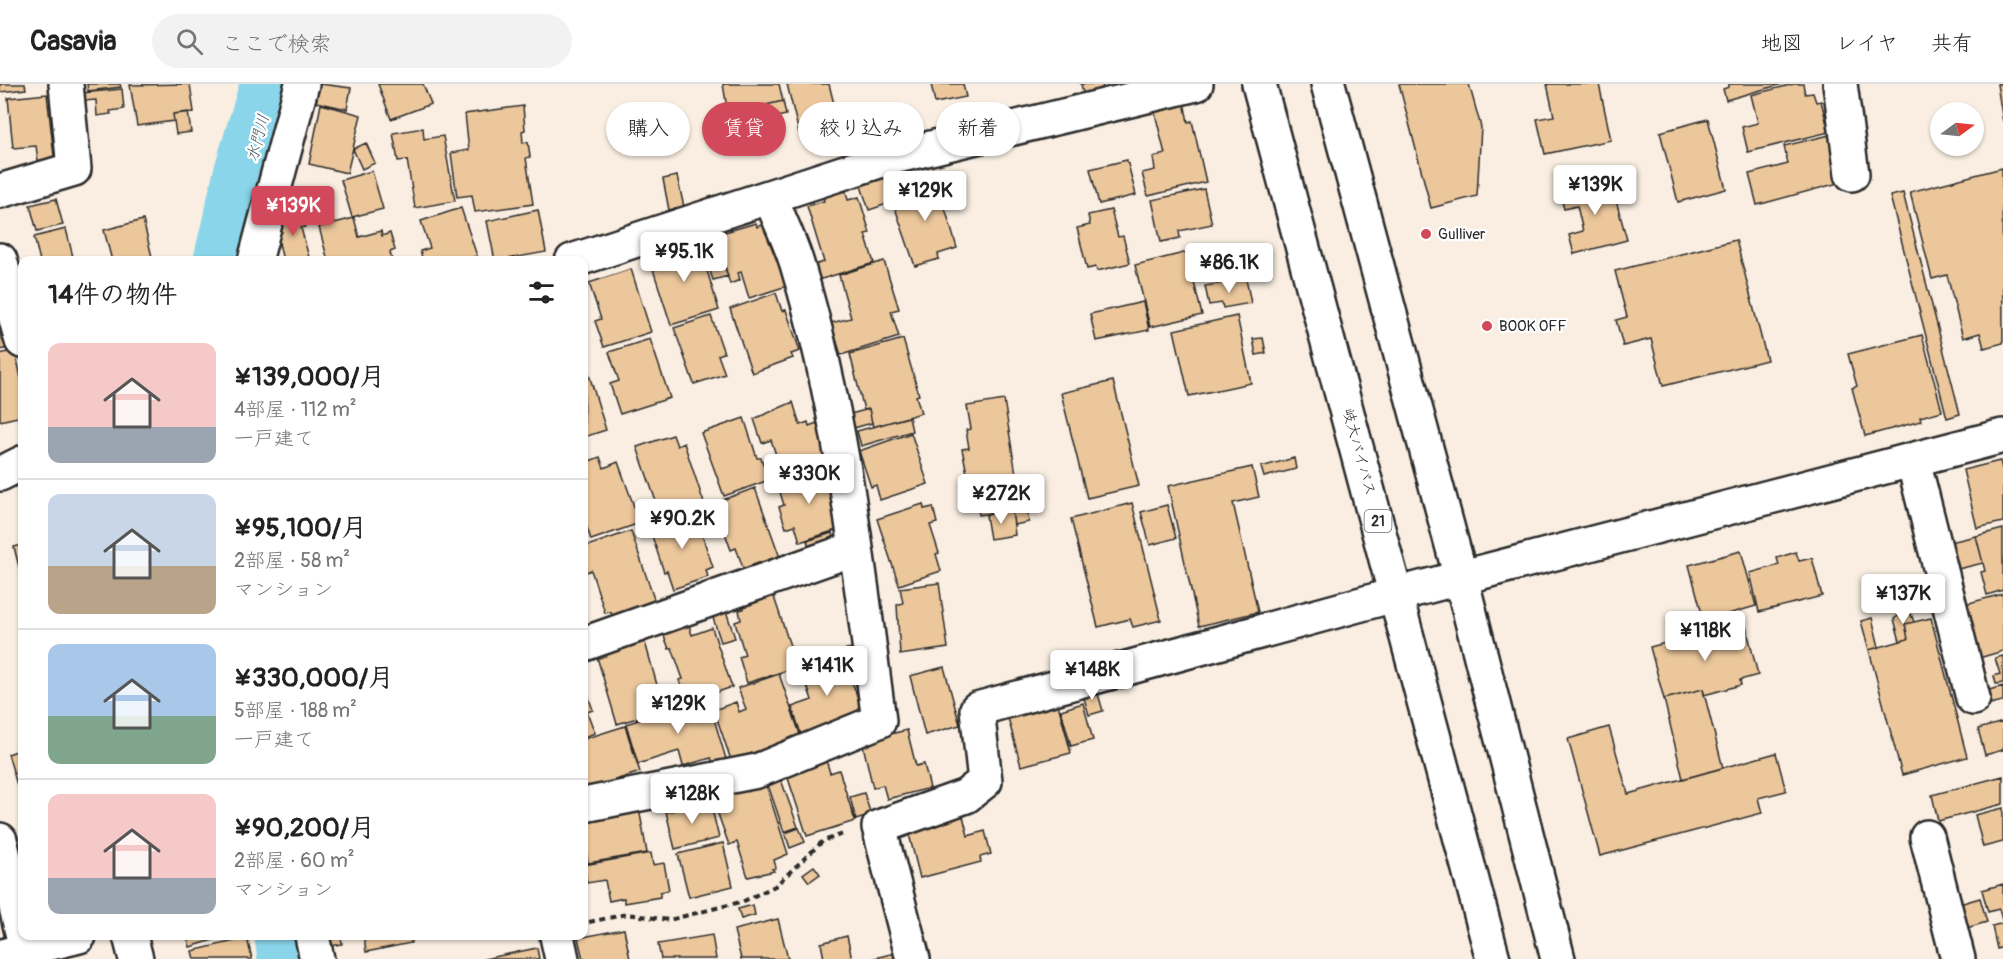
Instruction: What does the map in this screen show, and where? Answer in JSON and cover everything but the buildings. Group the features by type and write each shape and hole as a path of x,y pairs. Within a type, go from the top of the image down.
{"main road":[{"path":"0,191 74,169 66,84"},
{"path":"256,256 302,84"},
{"path":"587,256 885,159 1196,84"},
{"name":"岐大バイパス","path":"1259,84 1398,594 1493,959"},
{"path":"1328,84 1461,578 1558,959"},
{"path":"1840,84 1852,174"},
{"path":"588,804 757,771 879,721 856,548 824,365 797,262 770,197"},
{"path":"0,260 18,326"},
{"path":"912,959 879,827 966,796 985,781 977,709 1398,594 2003,436"},
{"path":"1913,460 1973,698"},
{"path":"0,474 18,466"},
{"path":"588,643 856,548"},
{"path":"1927,837 1958,959"},
{"path":"0,840 13,953 63,940"},
{"path":"131,940 136,959"},
{"path":"313,940 317,959"},
{"path":"558,940 562,959"}],"path":[{"path":"588,922 627,914 669,920 744,901 775,886 823,841 863,828 879,827"}],"waterway":[{"name":"水門川","path":"226,256 245,174 272,84"},
{"name":"水門川","path":"287,940 289,959"}],"place":[{"name":"Gulliver","path":"1426,234"},
{"name":"BOOK OFF","path":"1487,326"}]}
